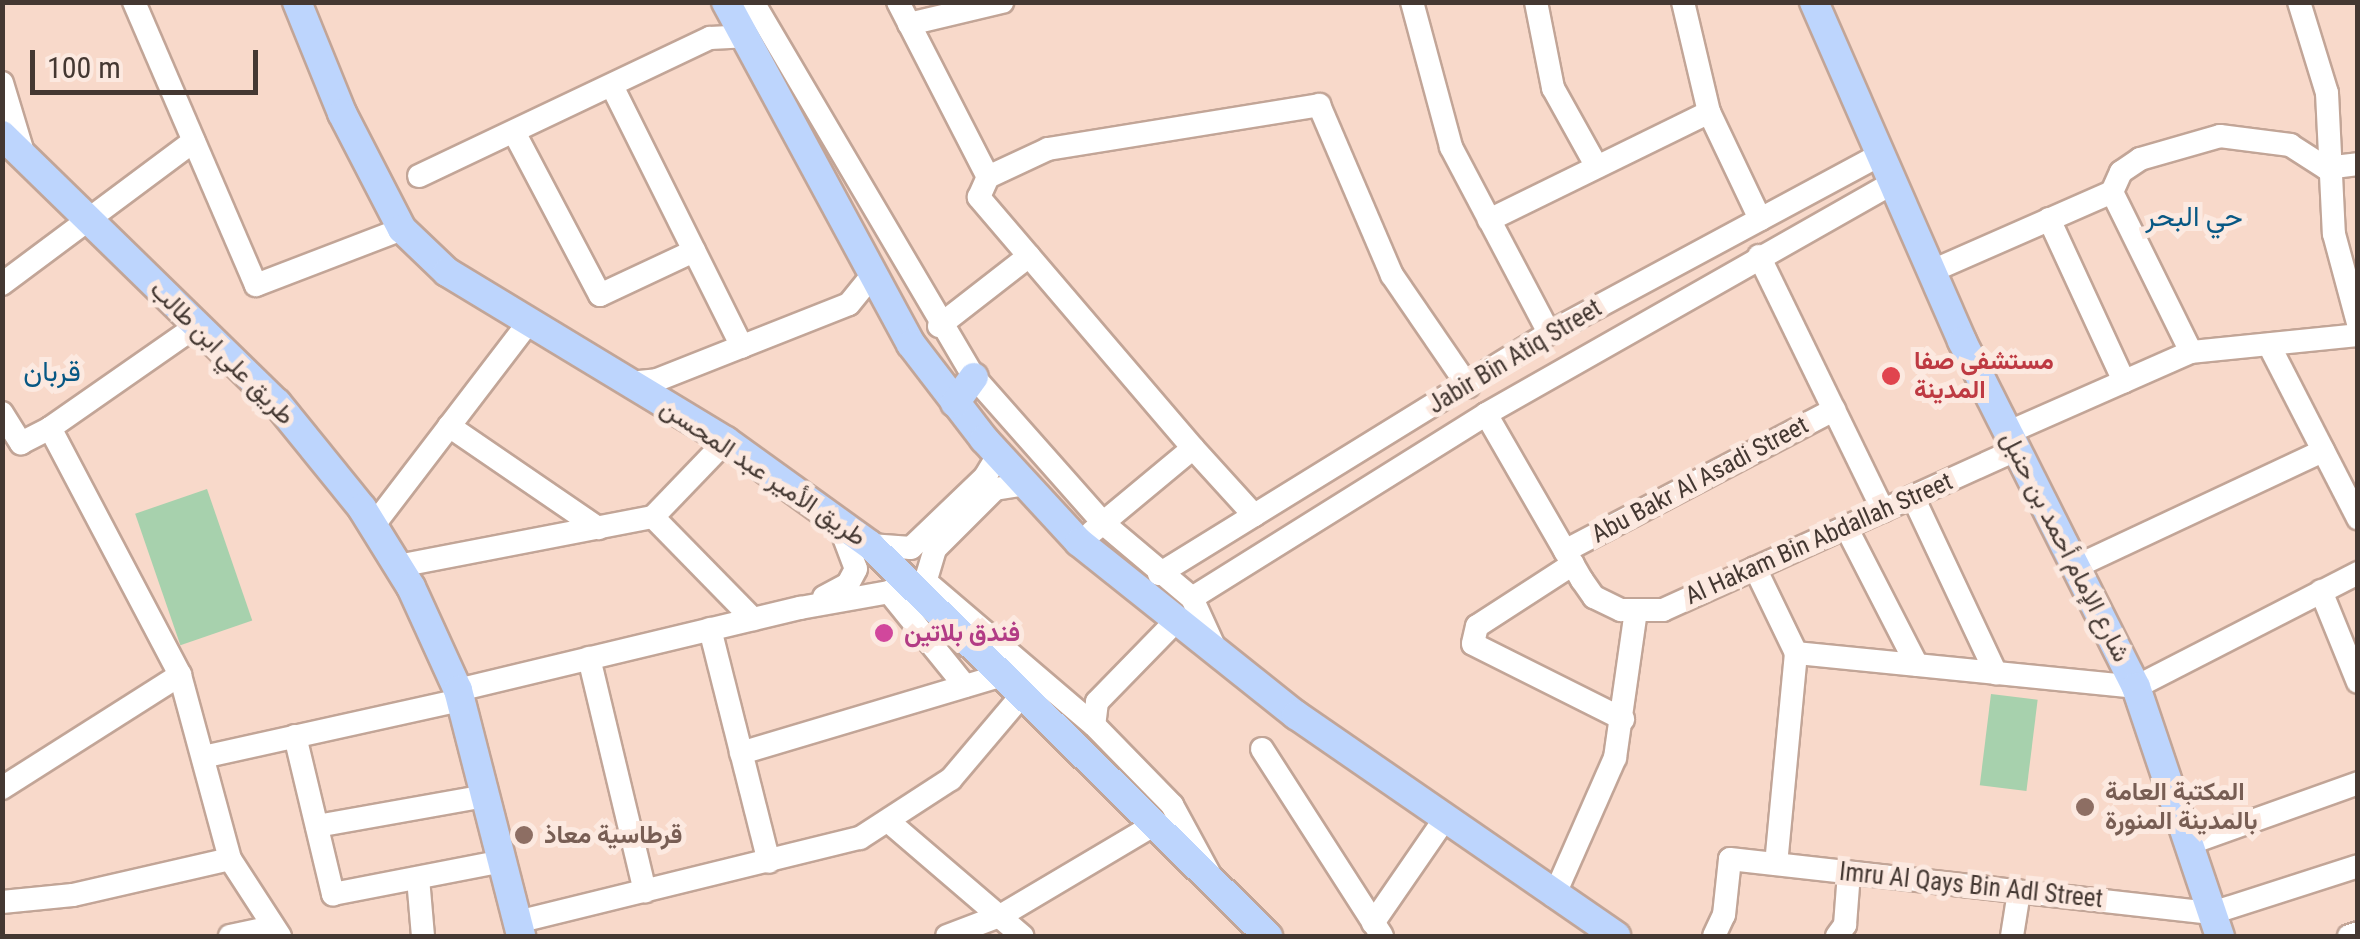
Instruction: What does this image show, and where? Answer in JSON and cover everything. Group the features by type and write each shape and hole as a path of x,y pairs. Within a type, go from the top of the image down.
{"main road":[{"name":"طريق الأمير عبد المحسن","path":"297,2 342,112 402,228 446,272 726,440 870,545 1268,936"},
{"path":"726,2 856,214 872,276 955,403 1079,542 1219,658 1444,820 1616,936"},
{"name":"شارع الإمام أحمد بن حنبل","path":"1814,2 1879,155 2011,441 2136,687 2216,925"},
{"name":"طريق علي ابن طالب","path":"2,136 277,403 373,526 398,566 459,695 519,929"},
{"path":"955,403 974,377"}],"street":[{"path":"134,2 256,286 402,228"},
{"path":"753,2 856,214 974,377 1103,523 1192,598 1219,658"},
{"path":"898,2 988,177"},
{"path":"909,24 1002,2"},
{"path":"1412,2 1452,148 1549,333"},
{"path":"1536,2 1553,88 1597,167"},
{"path":"1683,2 1709,112 1760,219"},
{"path":"2299,2 2326,93 2326,168 2358,323"},
{"path":"419,176 613,88 710,38 745,36"},
{"path":"2,84 24,156"},
{"path":"613,88 742,347"},
{"path":"1254,515 979,197 988,177 1048,149 1319,105 1392,275 1468,386"},
{"path":"1489,220 1709,112"},
{"path":"515,134 600,295 694,250"},
{"path":"1932,271 2112,192 2121,172 2140,159 2220,136 2290,145 2326,168 2358,164"},
{"path":"2,284 91,222 194,141"},
{"name":"Jabir Bin Atiq Street","path":"1159,574 1549,333 1879,155"},
{"name":"Jabir Bin Atiq Street","path":"1192,598 1486,414 1704,285 1893,183"},
{"path":"2112,192 2191,352"},
{"path":"2050,219 2124,381"},
{"path":"939,326 1030,256"},
{"path":"1759,256 1883,510"},
{"path":"1688,258 1704,285"},
{"path":"629,383 658,380 848,304 872,276"},
{"path":"373,526 528,323"},
{"path":"2,414 12,448 50,428 196,326"},
{"name":"Al Hakam Bin Abdallah Street","path":"1636,610 1663,610 1883,510 2124,381 2191,352 2358,335"},
{"path":"2269,345 2358,518"},
{"name":"Abu Bakr Al Asadi Street","path":"1622,720 1473,644 1477,626 1569,557 1834,410"},
{"path":"1486,414 1594,597 1636,610 1622,720 1596,808 1554,896"},
{"path":"449,426 598,528"},
{"path":"50,428 180,675 230,859 276,932 230,936"},
{"path":"398,566 653,518 726,440"},
{"path":"1079,542 1193,448"},
{"path":"2075,567 2323,451"},
{"path":"870,545 911,548 1000,454"},
{"path":"1352,456 1371,483"},
{"path":"923,594 936,549 995,489 1027,484"},
{"path":"1913,496 1996,673"},
{"path":"653,518 753,619"},
{"path":"800,608 848,584 856,569 838,520"},
{"path":"1846,527 1918,665"},
{"path":"1755,568 1796,653 1776,864"},
{"path":"1796,653 2136,687 2358,573"},
{"path":"2322,591 2358,682"},
{"path":"203,757 800,608 888,592 923,594 1094,725 1172,805 1194,836 1214,884"},
{"path":"888,592 965,686"},
{"path":"1094,725 1097,702 1174,623"},
{"path":"710,629 769,862"},
{"path":"589,658 645,891"},
{"path":"2,788 180,675"},
{"path":"741,753 1002,675"},
{"path":"519,929 645,891 860,838 950,779 1022,695"},
{"path":"296,736 333,894 502,861"},
{"path":"1262,750 1378,930 1444,820"},
{"path":"2188,844 2358,783"},
{"path":"317,826 485,796"},
{"path":"888,821 1022,936"},
{"path":"946,936 1002,915 1154,824"},
{"name":"Imru Al Qays Bin Adl Street","path":"1714,936 1724,915 1730,858 2020,892 2216,925"},
{"path":"2,902 73,896 230,859"},
{"path":"2216,925 2358,866"},
{"path":"1849,873 1849,933"},
{"path":"418,878 422,936"},
{"path":"2012,936 2020,892"},
{"path":"2349,936 2358,934"}],"green space":[{"path":"207,489 252,620 180,645 135,514"},
{"path":"1991,694 2038,700 2026,791 1980,785"}],"place":[{"name":"مستشفی صفا المدینة","path":"1891,376"},
{"name":"فندق بلاتين","path":"884,633"},
{"name":"المكتبة العامة بالمدينة المنورة","path":"2085,807"},
{"name":"قرطاسية معاذ","path":"524,835"}],"district":[{"name":"حي البحر","path":"2194,217"},
{"name":"قربان","path":"52,372"}]}
